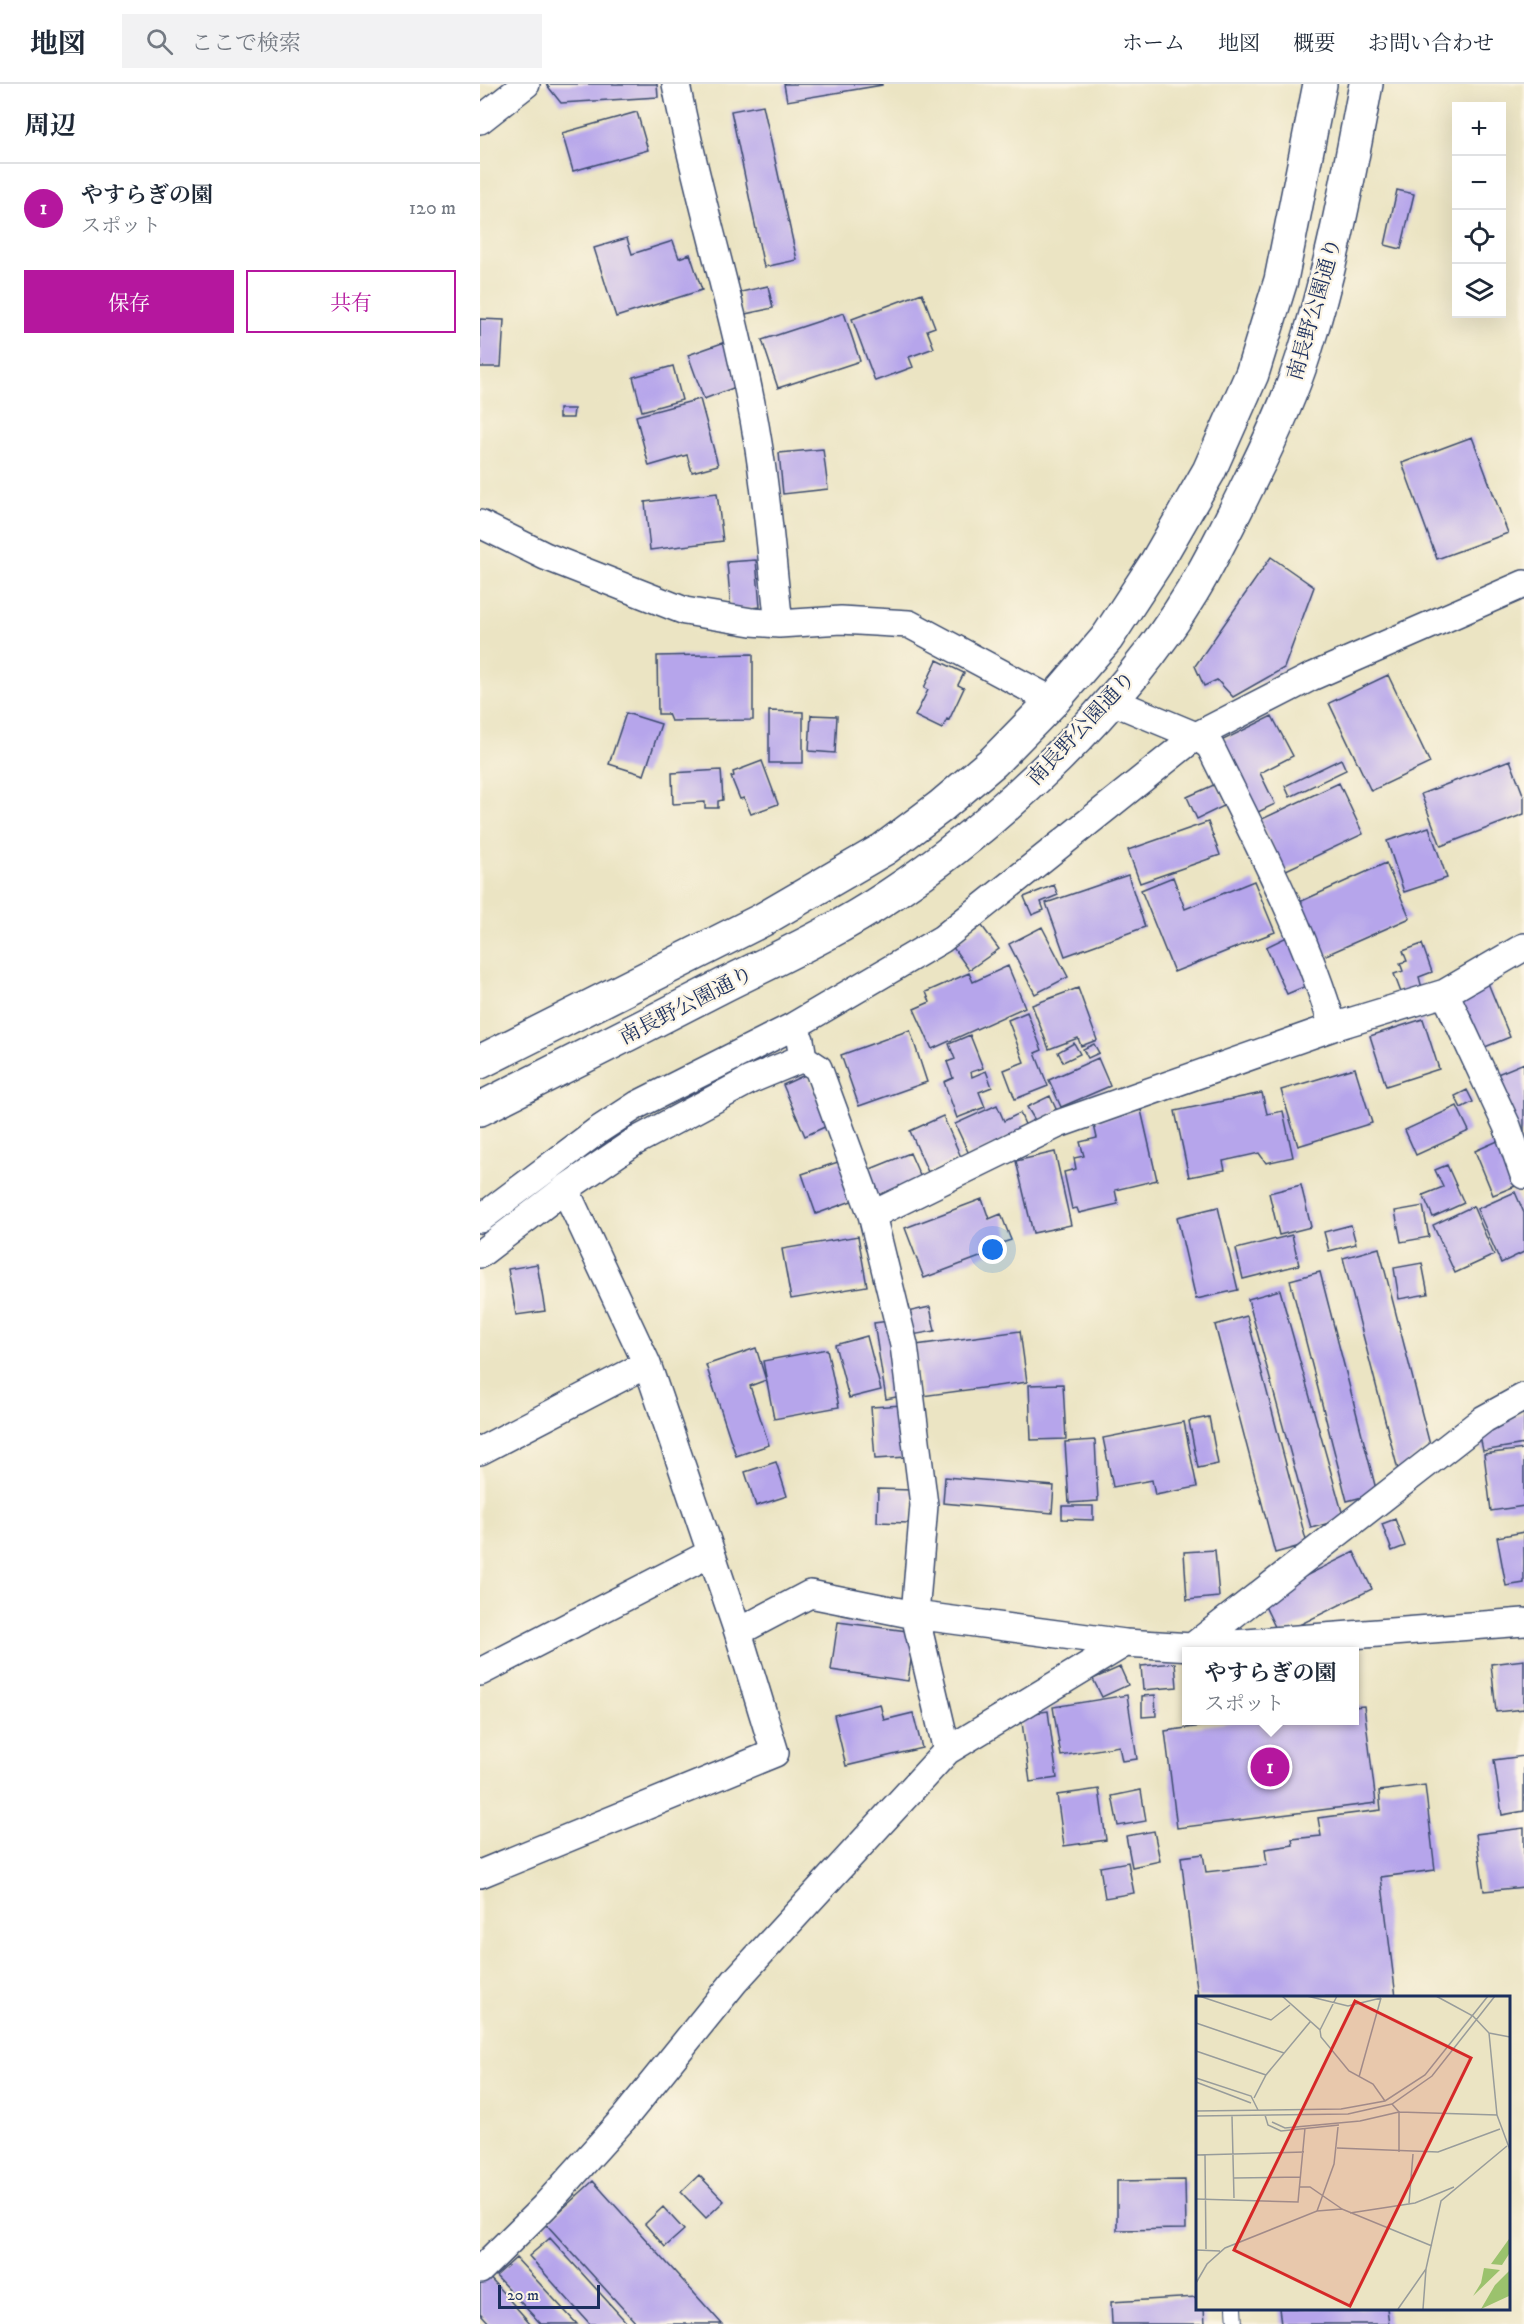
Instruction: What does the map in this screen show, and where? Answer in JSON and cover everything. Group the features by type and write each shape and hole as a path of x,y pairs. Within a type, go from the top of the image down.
{"street":[{"path":"480,120 526,84"},
{"path":"676,84 687,141 730,307 758,443 779,624"},
{"name":"南長野公園通り","path":"480,1062 762,920 874,855 940,807 993,762 1053,701 1107,638 1156,563 1209,471 1252,374 1281,280 1320,84"},
{"name":"南長野公園通り","path":"480,1109 831,932 889,896 960,843 1024,788 1112,701 1192,592 1269,442 1305,353 1333,252 1366,84"},
{"path":"480,524 545,556 685,611 779,624 841,620 909,624 1053,701"},
{"path":"480,1218 597,1131 637,1105 794,1026 942,939 1196,736 1311,677 1524,584"},
{"path":"1112,701 1196,736 1210,746 1273,875 1321,986 1333,1027"},
{"path":"872,1215 1058,1124 1333,1027 1445,993 1524,947"},
{"path":"1445,993 1507,1126 1524,1174"},
{"path":"794,1026 803,1058 818,1068 872,1215 904,1345 924,1505 915,1614 947,1751"},
{"path":"480,1254 565,1189 634,1142 750,1080 803,1058"},
{"path":"480,1874 775,1753 738,1632 647,1364 565,1189"},
{"path":"480,1451 647,1364"},
{"path":"1192,1647 1484,1419 1524,1397"},
{"path":"480,1672 711,1553"},
{"path":"738,1632 810,1594 915,1614 1125,1643 1192,1647 1524,1622"},
{"path":"480,2270 544,2207 625,2117 735,1981 947,1751 1125,1643"}],"lane":[{"path":"1234,2309 1235,2324"}],"building":[{"path":"546,84 657,84 658,97 561,103"},
{"path":"784,84 882,84 882,85 787,101"},
{"path":"763,105 797,260 764,267 731,111"},
{"path":"637,112 648,150 573,171 562,133"},
{"path":"1397,190 1414,194 1401,249 1385,245"},
{"path":"627,238 632,254 673,241 679,258 690,254 702,290 616,317 594,248"},
{"path":"768,286 773,308 745,314 741,292"},
{"path":"922,293 935,327 927,330 934,348 909,357 913,367 875,381 852,319"},
{"path":"844,313 860,361 778,388 762,340"},
{"path":"480,319 504,320 501,367 480,367"},
{"path":"725,342 741,385 704,399 688,355"},
{"path":"673,366 682,400 642,411 633,377"},
{"path":"700,399 718,465 692,472 687,455 649,466 636,416"},
{"path":"559,409 574,409 573,418 559,418"},
{"path":"1472,437 1508,533 1437,559 1402,463"},
{"path":"823,449 828,489 783,494 779,453"},
{"path":"717,493 723,541 650,550 645,502"},
{"path":"1271,557 1314,587 1284,668 1233,697 1217,680 1204,686 1195,666"},
{"path":"756,560 760,607 731,610 727,562"},
{"path":"753,654 753,720 671,721 668,714 658,714 657,656"},
{"path":"937,660 964,673 958,685 964,688 949,720 947,719 942,729 915,716 928,690 924,688"},
{"path":"1388,675 1430,763 1371,791 1329,703"},
{"path":"769,711 803,712 803,763 769,763"},
{"path":"626,713 661,724 644,775 609,764"},
{"path":"811,715 837,716 835,753 809,751"},
{"path":"1272,716 1293,756 1260,773 1275,804 1252,815 1217,743"},
{"path":"1341,759 1346,770 1290,797 1285,786"},
{"path":"1510,760 1524,797 1524,814 1441,846 1421,794"},
{"path":"762,761 778,804 751,814 744,798 740,799 731,777 734,776 733,772"},
{"path":"721,770 723,800 718,801 718,808 705,808 705,802 673,804 672,773"},
{"path":"1339,783 1363,834 1284,871 1260,820"},
{"path":"1216,784 1226,805 1197,819 1187,797"},
{"path":"1208,822 1220,855 1140,883 1128,850"},
{"path":"1429,827 1447,878 1404,892 1387,841"},
{"path":"1386,863 1410,918 1317,959 1293,905"},
{"path":"1128,875 1145,927 1065,956 1046,903"},
{"path":"1173,877 1185,909 1254,881 1275,932 1174,972 1141,890"},
{"path":"1054,885 1058,895 1041,902 1044,910 1032,915 1024,897"},
{"path":"982,926 999,949 969,970 952,946"},
{"path":"1042,927 1068,977 1035,994 1009,944"},
{"path":"1291,935 1313,983 1287,994 1266,947"},
{"path":"1422,944 1432,972 1419,977 1422,988 1402,995 1394,974 1403,971 1400,963 1407,961 1403,951"},
{"path":"1008,966 1025,1007 932,1049 914,1009 930,1002 926,992 969,973 973,982"},
{"path":"1488,983 1510,1037 1480,1049 1458,995"},
{"path":"1078,988 1097,1040 1081,1046 1078,1038 1049,1049 1032,1005"},
{"path":"1027,1012 1042,1050 1035,1053 1048,1086 1015,1099 1004,1070 1024,1062 1008,1020"},
{"path":"1423,1019 1439,1069 1386,1086 1370,1036"},
{"path":"910,1030 927,1082 859,1106 841,1055"},
{"path":"970,1035 983,1068 971,1072 972,1077 986,1071 992,1087 979,1092 985,1107 957,1118 944,1082 953,1078 947,1062 955,1059 949,1044"},
{"path":"1074,1043 1080,1054 1063,1062 1058,1052"},
{"path":"1094,1044 1099,1053 1088,1058 1083,1049"},
{"path":"1098,1058 1110,1086 1061,1107 1049,1080"},
{"path":"1524,1063 1524,1132 1519,1134 1495,1075"},
{"path":"1355,1068 1372,1123 1298,1146 1281,1090"},
{"path":"807,1074 829,1125 805,1136 783,1085"},
{"path":"1467,1090 1473,1102 1461,1108 1455,1096"},
{"path":"1262,1093 1267,1114 1283,1111 1293,1157 1266,1163 1259,1153 1223,1161 1225,1170 1189,1177 1175,1111"},
{"path":"1050,1096 1057,1111 1036,1122 1027,1107"},
{"path":"997,1105 1004,1121 1020,1113 1027,1129 970,1156 955,1124"},
{"path":"1457,1106 1469,1131 1416,1155 1405,1130"},
{"path":"1141,1110 1157,1180 1115,1190 1118,1204 1079,1213 1077,1208 1072,1209 1064,1172 1076,1169 1074,1158 1084,1156 1080,1142 1097,1138 1093,1121"},
{"path":"943,1116 961,1157 928,1172 910,1131"},
{"path":"1500,1140 1518,1185 1493,1195 1475,1151"},
{"path":"1055,1152 1071,1225 1033,1233 1016,1161"},
{"path":"910,1153 921,1178 874,1197 863,1172"},
{"path":"844,1160 857,1199 816,1214 802,1174"},
{"path":"1447,1165 1464,1203 1433,1217 1423,1195 1443,1187 1435,1170"},
{"path":"1301,1185 1311,1227 1279,1235 1269,1193"},
{"path":"1515,1192 1524,1213 1524,1252 1501,1263 1477,1209"},
{"path":"982,1199 989,1219 1001,1214 1011,1240 999,1244 1001,1249 924,1278 905,1228"},
{"path":"1423,1206 1429,1237 1401,1242 1395,1211"},
{"path":"1473,1206 1494,1255 1455,1273 1433,1225"},
{"path":"1218,1207 1238,1290 1196,1299 1177,1217"},
{"path":"1351,1225 1356,1244 1329,1251 1324,1232"},
{"path":"1292,1235 1299,1265 1243,1279 1236,1249"},
{"path":"858,1236 867,1286 791,1299 782,1249"},
{"path":"1379,1248 1430,1445 1398,1470 1343,1258"},
{"path":"1422,1263 1428,1294 1399,1299 1394,1268"},
{"path":"537,1264 545,1311 516,1315 508,1269"},
{"path":"1320,1272 1377,1493 1347,1501 1290,1280"},
{"path":"1280,1290 1344,1519 1311,1528 1248,1299"},
{"path":"930,1307 935,1331 912,1335 907,1312"},
{"path":"1247,1316 1307,1544 1275,1553 1215,1325"},
{"path":"889,1321 901,1396 886,1399 874,1323"},
{"path":"1020,1331 1027,1382 922,1396 916,1345"},
{"path":"867,1336 881,1390 849,1398 835,1345"},
{"path":"756,1348 766,1380 750,1386 769,1445 736,1456 706,1365"},
{"path":"827,1349 839,1407 774,1419 763,1361"},
{"path":"1063,1384 1066,1439 1031,1440 1029,1385"},
{"path":"903,1405 906,1457 875,1459 871,1407"},
{"path":"1524,1412 1524,1444 1483,1451 1480,1436"},
{"path":"1209,1417 1218,1464 1198,1468 1189,1421"},
{"path":"1184,1422 1197,1487 1155,1495 1152,1480 1113,1487 1103,1438"},
{"path":"1095,1440 1098,1501 1069,1503 1065,1442"},
{"path":"1524,1449 1524,1506 1491,1511 1484,1454"},
{"path":"776,1462 787,1496 756,1506 745,1472"},
{"path":"945,1477 1054,1486 1052,1513 943,1503"},
{"path":"878,1489 912,1490 910,1523 877,1522"},
{"path":"1062,1506 1093,1506 1093,1520 1062,1519"},
{"path":"1395,1519 1405,1546 1392,1551 1382,1524"},
{"path":"1524,1532 1524,1583 1506,1586 1497,1537"},
{"path":"1215,1550 1219,1597 1187,1600 1184,1552"},
{"path":"1354,1552 1372,1589 1279,1635 1261,1598"},
{"path":"838,1622 915,1632 908,1681 831,1670"},
{"path":"1524,1660 1524,1709 1496,1712 1491,1664"},
{"path":"1175,1663 1177,1687 1143,1690 1141,1666"},
{"path":"1120,1667 1128,1685 1102,1697 1093,1679"},
{"path":"1127,1695 1137,1759 1122,1761 1119,1746 1061,1756 1053,1707"},
{"path":"1155,1695 1156,1716 1142,1717 1142,1696"},
{"path":"880,1704 884,1720 913,1713 922,1748 846,1766 834,1715"},
{"path":"1359,1706 1364,1706 1376,1803 1177,1828 1165,1731 1209,1725 1359,1725"},
{"path":"1048,1711 1057,1778 1030,1782 1021,1715"},
{"path":"1524,1756 1524,1811 1502,1815 1494,1760"},
{"path":"1425,1785 1435,1870 1381,1877 1396,1996 1198,1996 1181,1857 1203,1854 1206,1872 1267,1865 1265,1849 1293,1845 1292,1839 1321,1836 1318,1818 1381,1810 1379,1791"},
{"path":"1099,1789 1106,1840 1064,1846 1057,1795"},
{"path":"1141,1790 1146,1821 1118,1826 1112,1796"},
{"path":"1524,1828 1524,1887 1484,1891 1476,1834"},
{"path":"1154,1831 1160,1861 1132,1867 1126,1836"},
{"path":"1128,1862 1134,1893 1105,1898 1100,1867"},
{"path":"699,2175 724,2201 706,2218 681,2192"},
{"path":"1185,2180 1186,2229 1117,2230 1117,2181"},
{"path":"593,2181 722,2324 637,2324 546,2224"},
{"path":"663,2207 684,2230 665,2247 645,2224"},
{"path":"550,2238 628,2324 590,2324 529,2256"},
{"path":"516,2258 577,2324 541,2324 496,2276"},
{"path":"488,2276 531,2324 490,2324 480,2313 480,2283"},
{"path":"1196,2297 1196,2309 1204,2309 1205,2324 1112,2324 1111,2302"},
{"path":"1279,2309 1387,2309 1389,2324 1281,2324"}],"place":[{"name":"やすらぎの園","path":"1270,1767"}]}
